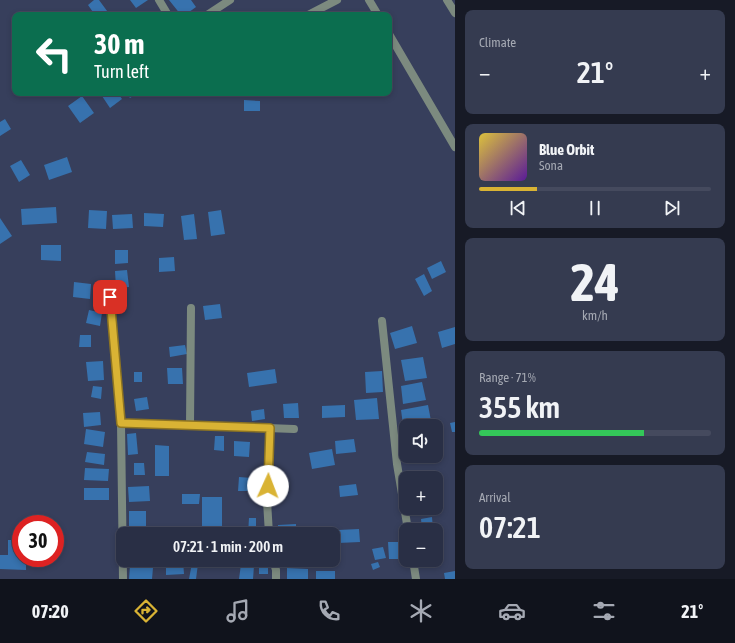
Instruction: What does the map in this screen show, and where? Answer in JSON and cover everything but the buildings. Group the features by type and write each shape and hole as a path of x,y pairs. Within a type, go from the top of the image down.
{"street":[{"path":"159,0 166,12"},
{"path":"212,12 230,0"},
{"path":"314,12 337,0"},
{"path":"369,0 376,12"},
{"path":"447,0 455,13"},
{"path":"392,39 455,147"},
{"path":"110,297 121,423 123,579"},
{"path":"190,425 191,308"},
{"path":"382,321 397,464 407,523"},
{"path":"121,423 294,429"},
{"path":"269,527 267,501 270,428"},
{"path":"275,567 276,579"},
{"path":"414,567 416,579"}],"route":[{"path":"110,297 121,423 270,428 268,486"}]}
